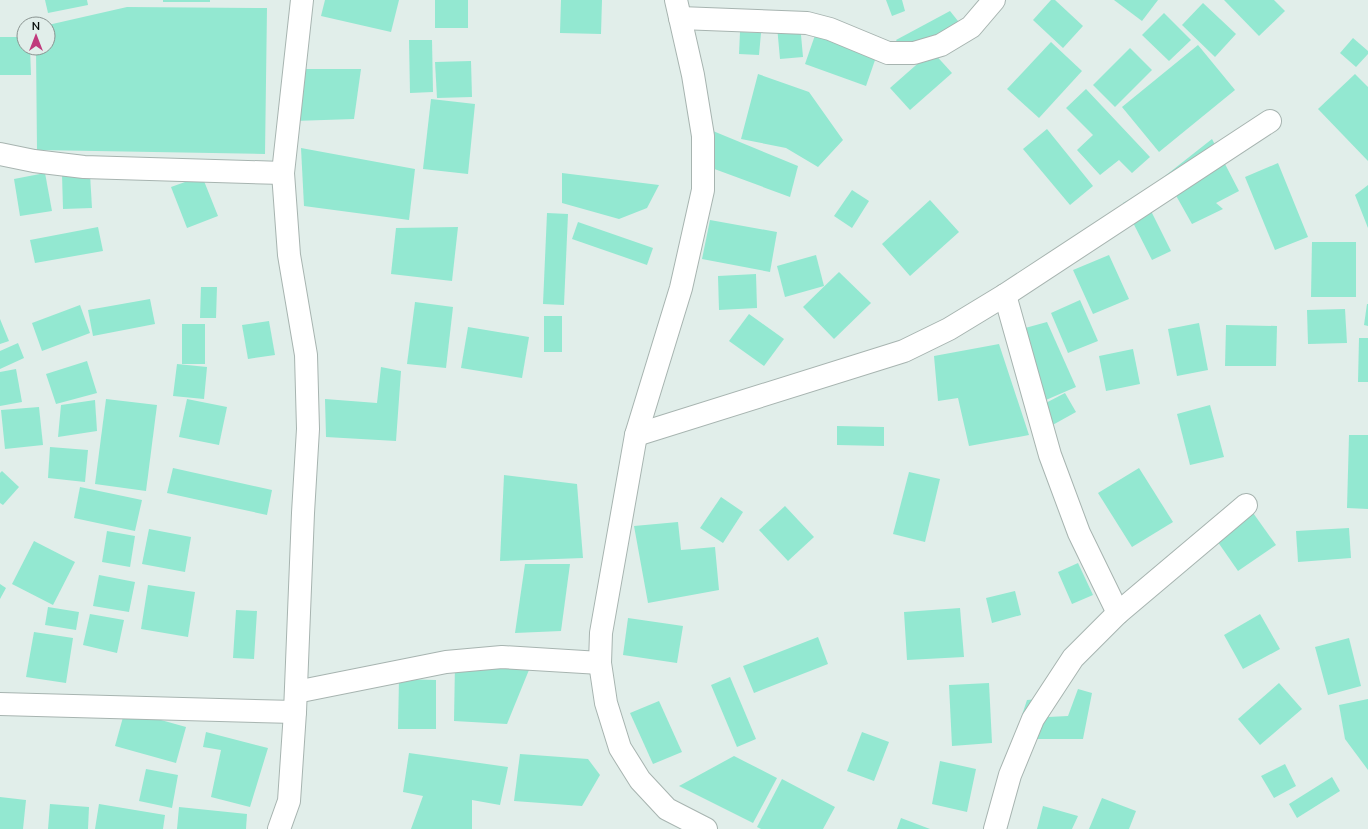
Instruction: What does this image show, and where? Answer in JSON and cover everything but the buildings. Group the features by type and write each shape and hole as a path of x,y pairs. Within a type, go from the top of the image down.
{"street":[{"path":"279,829 289,801 296,702 303,513 308,429 306,355 289,255 283,173 302,0"},
{"path":"706,829 667,809 640,780 620,748 606,703 600,663 601,633 636,434 681,288 703,190 703,136 693,75 678,9 807,24 830,29 888,52 914,52 941,45 971,28 994,0"},
{"path":"636,434 904,351 949,329 1006,295 1270,122"},
{"path":"0,154 34,161 84,168 283,173"},
{"path":"1006,295 1050,455 1079,533 1118,613"},
{"path":"995,829 1010,775 1033,719 1073,658 1118,613 1246,505"},
{"path":"0,704 296,702 446,662 502,657 600,663"}]}
